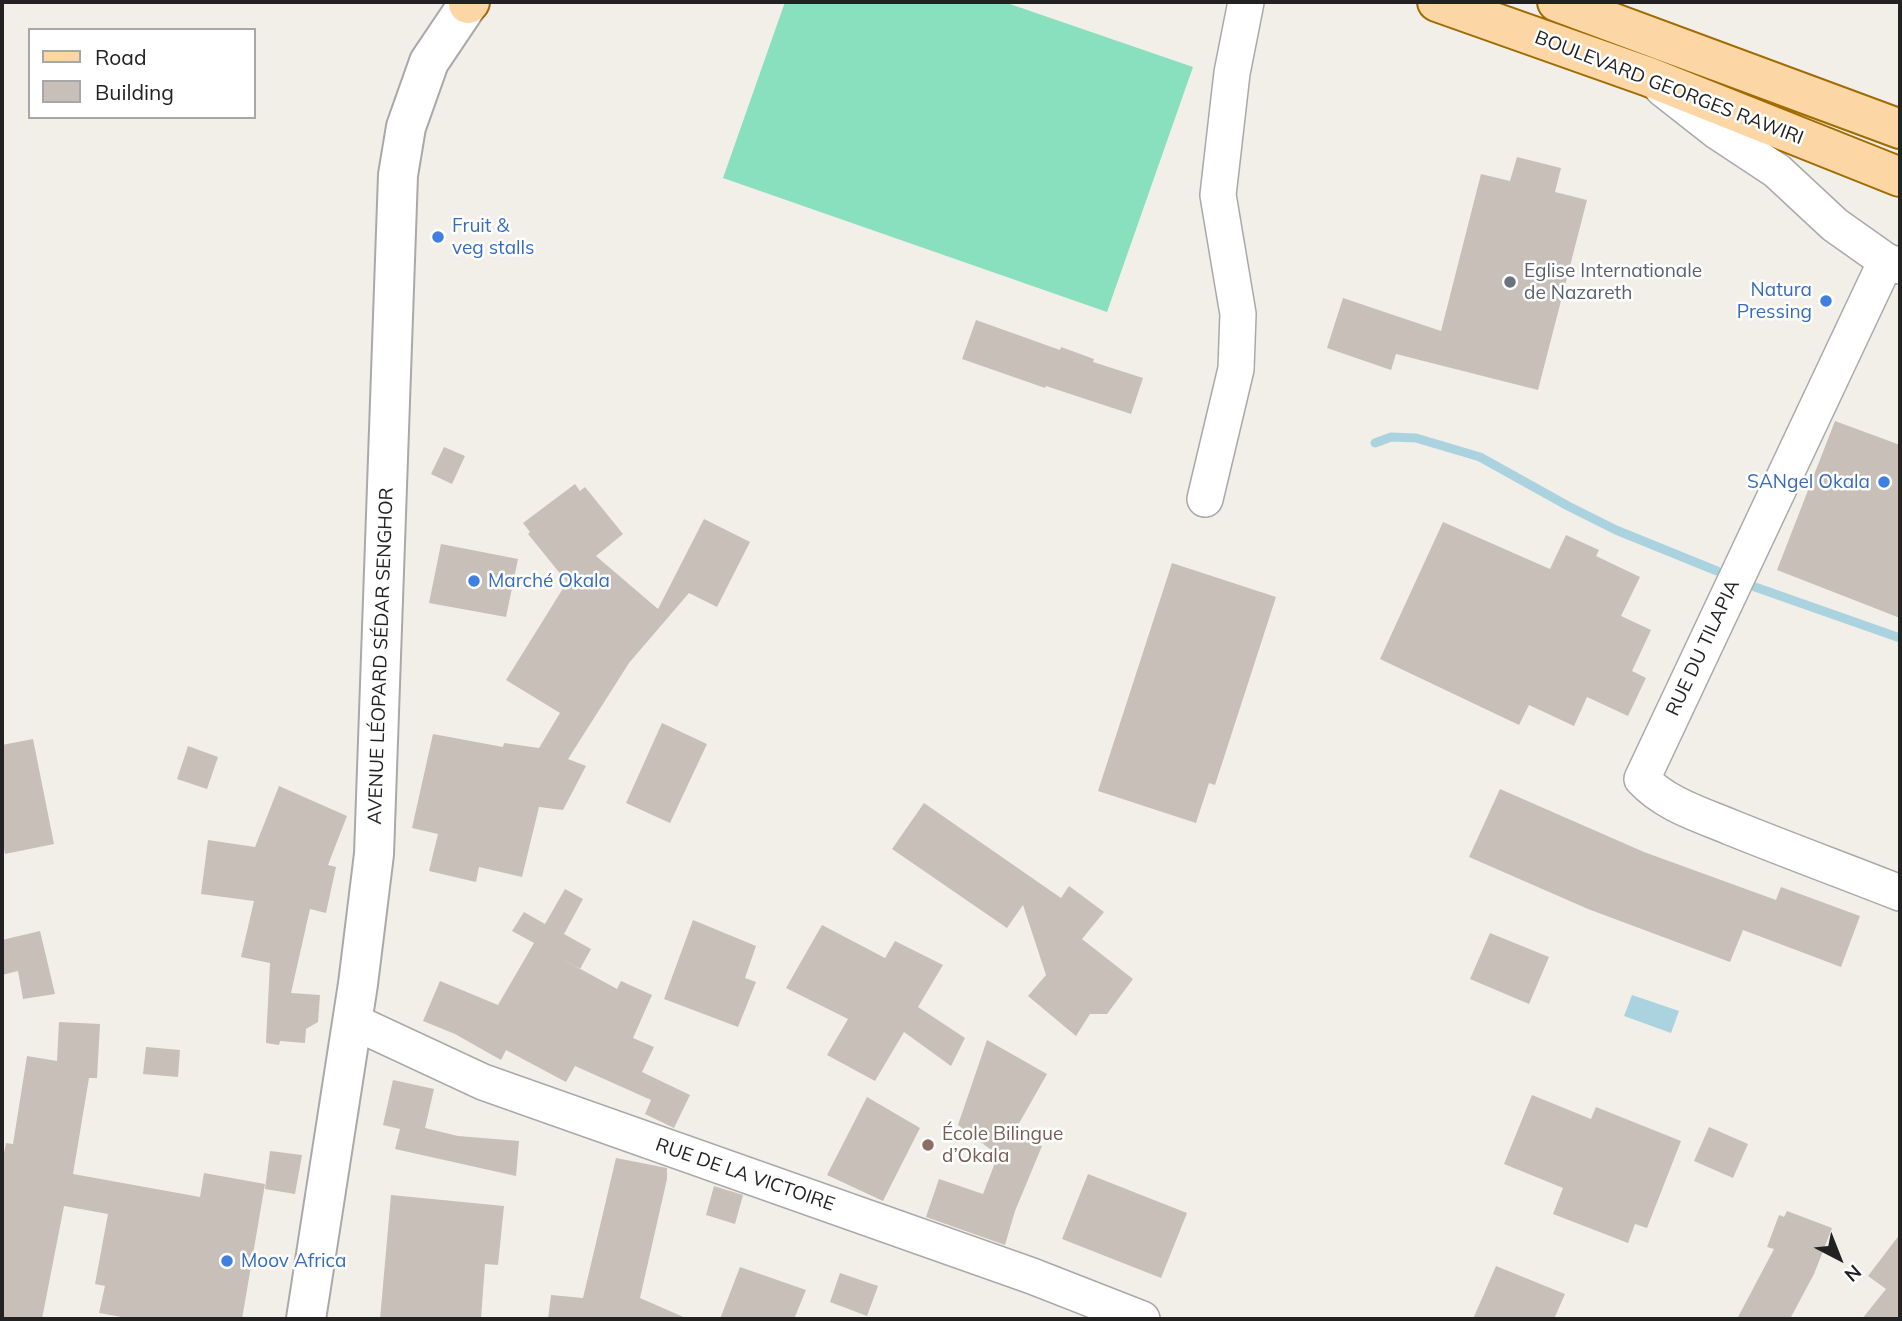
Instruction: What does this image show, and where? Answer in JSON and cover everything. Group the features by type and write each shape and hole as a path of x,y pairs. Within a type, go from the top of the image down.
{"main road":[{"name":"BOULEVARD GEORGES RAWIRI","path":"1437,2 1648,77 1900,177"},
{"path":"1557,2 1900,129"}],"street":[{"name":"AVENUE LÉOPARD SÉDAR SENGHOR","path":"306,1319 371,885 377,804 398,175 406,127 429,62 469,2"},
{"path":"1205,499 1236,369 1238,314 1218,195 1232,73 1246,2"},
{"path":"1648,77 1718,132 1777,172 1835,225 1893,264"},
{"name":"RUE DU TILAPIA","path":"1893,264 1642,779 1654,792 1674,803 1900,893"},
{"name":"RUE DE LA VICTOIRE","path":"352,1021 482,1082 1032,1276 1142,1319"}],"green space":[{"path":"785,2 1004,2 1193,67 1107,312 723,178"}],"water":[{"path":"1632,995 1679,1011 1671,1033 1624,1016"}],"building":[{"name":"Eglise Internationale de Nazareth","path":"1517,157 1561,168 1555,192 1587,200 1538,390 1396,354 1391,370 1327,348 1343,298 1441,331 1481,174 1510,181"},
{"path":"976,320 1060,350 1061,347 1094,359 1093,362 1143,378 1131,414 962,359"},
{"path":"1835,421 1900,445 1900,618 1777,570"},
{"path":"444,447 465,456 452,484 431,474"},
{"path":"575,484 580,491 585,487 623,534 596,556 658,609 704,519 750,542 717,607 689,593 629,663 568,759 586,766 563,810 539,807 522,877 479,867 476,882 429,871 438,834 412,828 433,734 503,747 504,743 539,748 560,713 506,680 567,582 528,534 530,532 523,523"},
{"path":"1443,522 1550,569 1566,535 1599,550 1596,556 1640,577 1621,616 1651,630 1632,671 1646,678 1628,716 1587,697 1574,726 1529,705 1519,725 1380,659"},
{"name":"Marché Okala","path":"441,544 518,559 506,617 429,603"},
{"path":"1172,563 1276,597 1215,785 1209,783 1196,823 1098,791"},
{"path":"662,723 707,744 670,823 626,803"},
{"path":"33,739 54,844 5,854 2,838 2,745"},
{"path":"188,746 218,757 207,789 177,779"},
{"path":"279,786 347,816 328,865 336,867 326,913 310,909 291,993 320,995 318,1022 306,1029 305,1043 280,1041 279,1045 266,1043 270,963 241,957 254,901 201,894 208,840 255,847"},
{"path":"1500,789 1644,852 1776,900 1781,887 1860,916 1841,967 1743,930 1730,962 1588,909 1469,857"},
{"path":"924,803 1061,898 1069,886 1104,912 1082,939 1133,979 1107,1014 1090,1014 1076,1036 1028,996 1046,975 1023,905 1007,928 892,849"},
{"path":"565,889 583,899 564,934 591,949 580,969 617,989 621,981 652,995 633,1038 654,1047 642,1072 690,1095 674,1128 645,1114 651,1100 575,1066 566,1082 506,1050 501,1060 455,1034 423,1021 440,981 498,1005 534,943 512,931 524,912 545,924"},
{"path":"693,920 756,946 745,978 756,982 738,1027 664,999"},
{"path":"822,925 885,958 895,941 943,965 918,1007 965,1038 951,1066 904,1032 875,1081 827,1055 848,1019 786,988"},
{"path":"40,931 55,994 23,999 18,971 2,975 2,940"},
{"path":"1490,933 1549,957 1529,1004 1470,979"},
{"path":"59,1022 100,1024 97,1078 89,1078 73,1174 200,1197 204,1173 265,1184 242,1319 133,1319 99,1313 105,1286 95,1284 108,1214 64,1206 42,1319 2,1319 2,1164 6,1143 13,1144 27,1056 57,1061"},
{"path":"987,1040 1047,1074 1013,1134 1042,1146 1015,1211 1005,1245 926,1217 939,1179 983,1194 998,1155 958,1125"},
{"path":"146,1047 180,1050 178,1077 143,1074"},
{"path":"393,1080 434,1089 425,1128 458,1136 519,1141 516,1176 395,1149 400,1129 383,1125"},
{"path":"1532,1095 1591,1119 1596,1107 1681,1141 1647,1228 1635,1224 1628,1243 1553,1214 1563,1188 1504,1164"},
{"path":"867,1097 920,1128 883,1201 827,1175"},
{"path":"1709,1127 1748,1144 1733,1178 1694,1161"},
{"path":"270,1151 302,1155 295,1194 265,1189"},
{"path":"616,1158 667,1168 667,1179 640,1298 688,1319 548,1319 551,1295 583,1298"},
{"path":"1088,1174 1187,1213 1161,1278 1062,1239"},
{"path":"714,1186 743,1195 735,1224 706,1215"},
{"path":"391,1195 504,1206 498,1265 485,1264 481,1319 380,1319"},
{"path":"1787,1211 1832,1228 1814,1274 1790,1319 1737,1319 1774,1249 1767,1247 1779,1215 1784,1217"},
{"path":"1900,1234 1900,1319 1862,1319 1886,1289 1868,1276"},
{"path":"1496,1266 1565,1294 1554,1319 1473,1319"},
{"path":"740,1267 806,1290 794,1319 720,1319"},
{"path":"840,1273 878,1286 867,1316 830,1302"}],"waterway":[{"path":"1375,443 1391,437 1416,438 1480,457 1616,530 1717,571"},
{"path":"1755,587 1900,638"}],"place":[{"name":"Fruit & veg stalls","path":"438,237"},
{"name":"Eglise Internationale de Nazareth","path":"1510,282"},
{"name":"Natura Pressing","path":"1826,301"},
{"name":"SANgel Okala","path":"1884,482"},
{"name":"Marché Okala","path":"474,581"},
{"name":"École Bilingue d’Okala","path":"928,1145"},
{"name":"Moov Africa","path":"227,1261"}]}
